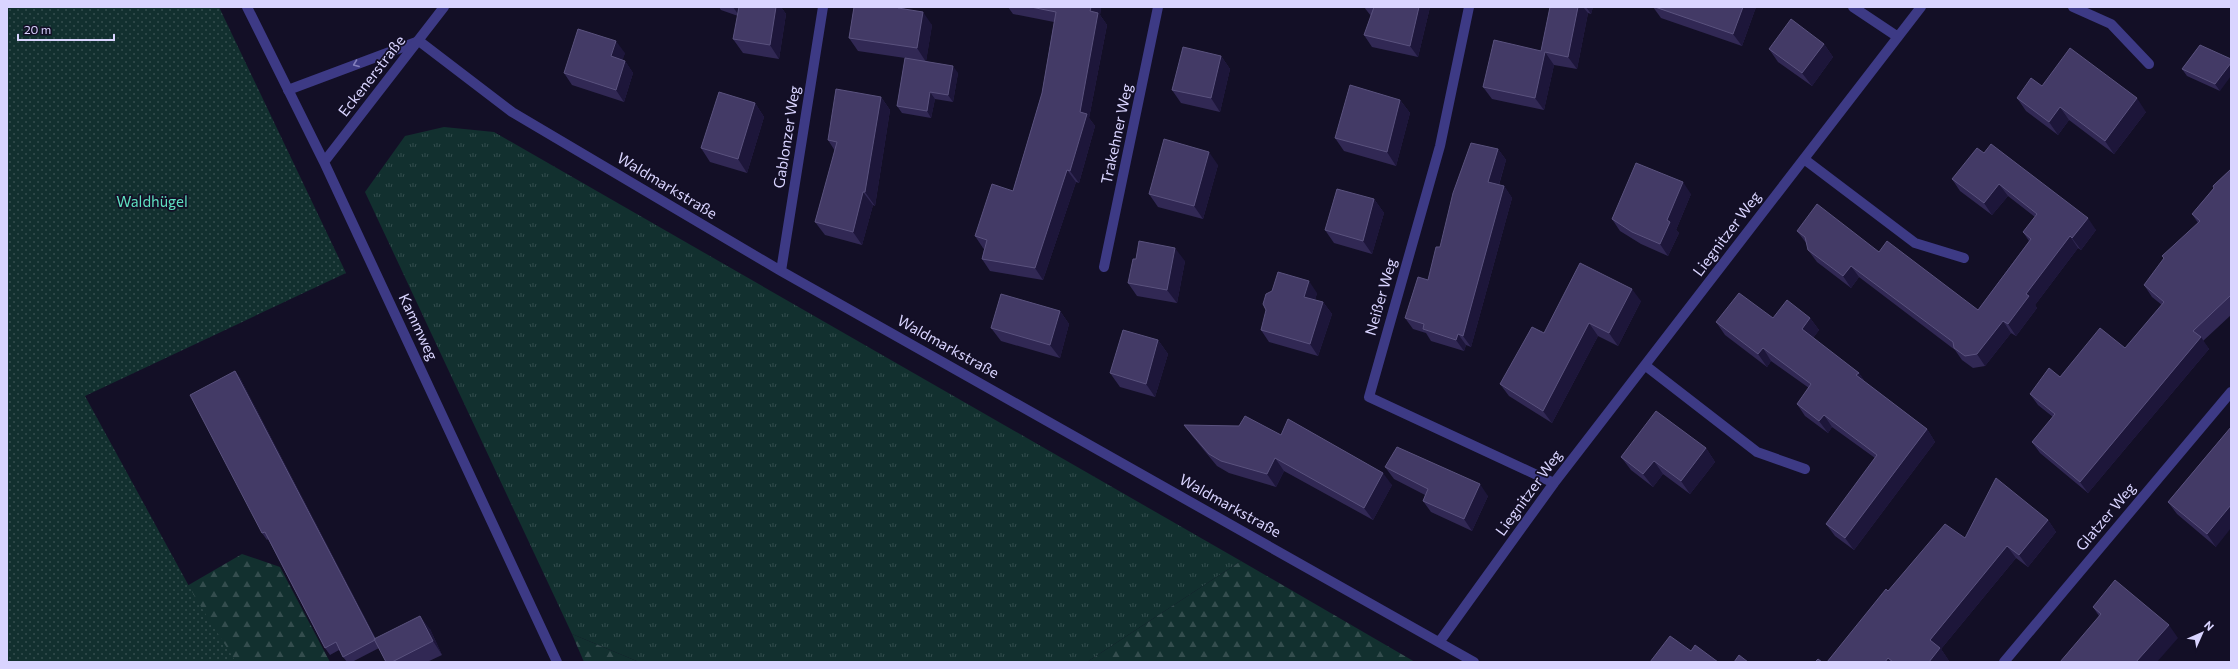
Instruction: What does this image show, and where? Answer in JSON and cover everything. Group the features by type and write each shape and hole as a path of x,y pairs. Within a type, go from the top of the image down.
{"street":[{"name":"Kammweg","path":"247,7 324,162 557,662"},
{"name":"Eckenerstraße","path":"324,162 444,7"},
{"name":"Gablonzer Weg","path":"782,271 823,7"},
{"name":"Trakehner Weg","path":"1104,267 1158,7"},
{"name":"Neißer Weg","path":"1469,7 1440,146 1369,396 1554,482"},
{"path":"1853,7 1898,37"},
{"name":"Liegnitzer Weg","path":"1440,641 1554,482 1646,366 1921,7"},
{"path":"2073,7 2111,24 2149,64"},
{"path":"288,90 419,41"},
{"name":"Waldmarkstraße","path":"419,41 512,112 782,271 1440,641 1474,662"},
{"path":"1804,159 1915,243 1964,258"},
{"path":"1646,366 1757,452 1805,468"},
{"name":"Glatzer Weg","path":"2004,662 2231,392"}],"green space":[{"name":"Waldhügel","path":"7,7 219,7 346,273 85,396 196,599 236,662 7,662"},
{"path":"444,127 494,132 1241,561 1087,662 639,662 572,634 365,192 405,136"},
{"path":"242,554 280,567 330,662 56,662"},
{"path":"1241,561 1415,662 1087,662"},
{"path":"572,634 639,662 584,662"}],"building":[{"path":"739,7 776,7 770,45 733,39"},
{"path":"854,7 898,7 923,12 917,48 849,38"},
{"path":"1031,7 1091,7 1090,11 1098,13 1080,112 1087,114 1070,171 1067,170 1035,268 982,259 987,240 975,236 992,184 1013,191 1042,93 1056,12"},
{"path":"1374,7 1419,7 1410,46 1364,35"},
{"path":"1550,7 1578,7 1568,57 1545,52 1535,98 1483,87 1494,40 1541,51"},
{"path":"1655,7 1743,7 1733,34"},
{"path":"1791,19 1824,44 1802,73 1769,49"},
{"path":"578,29 616,41 611,56 625,61 616,90 564,73"},
{"path":"2200,45 2231,59 2231,63 2215,84 2182,69"},
{"path":"1183,47 1221,56 1211,98 1172,90"},
{"path":"2070,48 2137,98 2105,141 2060,107 2049,122 2017,98 2031,78 2042,86"},
{"path":"905,58 953,66 948,95 930,92 927,111 897,106"},
{"path":"1350,85 1400,100 1387,152 1335,138"},
{"path":"836,89 881,97 865,192 863,192 853,232 815,222 837,142 828,140"},
{"path":"719,92 755,103 738,159 701,148"},
{"path":"1164,139 1209,152 1194,206 1149,194"},
{"path":"1471,143 1498,149 1488,182 1504,186 1463,336 1458,334 1456,340 1423,329 1424,324 1405,318 1418,277 1428,280 1436,247 1440,247 1453,193"},
{"path":"1991,144 2088,218 2072,238 2070,236 2026,294 2029,296 2008,324 2003,321 1977,354 1965,356 1954,348 1953,342 1851,266 1843,276 1808,250 1805,237 1797,231 1817,204 1879,252 1887,241 1978,310 2031,239 2023,232 2037,214 1999,184 1984,203 1952,179 1977,148 1984,153"},
{"path":"1636,163 1683,182 1667,220 1670,222 1660,244 1632,232 1612,219"},
{"path":"2231,169 2231,295 2193,331 2201,337 2080,482 2032,442 2055,414 2030,394 2049,368 2060,377 2100,328 2125,348 2164,302 2144,285 2164,258 2162,256 2200,221 2192,214 2214,188 2213,186"},
{"path":"1337,189 1374,199 1363,241 1325,230"},
{"path":"1139,241 1175,248 1167,290 1128,283 1133,259 1136,259"},
{"path":"1580,263 1632,289 1609,333 1589,323 1543,411 1500,384 1532,327 1544,333"},
{"path":"1278,272 1309,281 1304,297 1323,302 1310,344 1261,330 1266,310 1263,304 1266,294 1272,291"},
{"path":"1739,293 1773,318 1787,300 1810,318 1802,329 1859,373 1856,375 1927,429 1845,538 1826,524 1877,455 1824,415 1819,421 1797,404 1811,384 1763,348 1758,354 1716,322"},
{"path":"1001,294 1060,311 1050,345 991,328"},
{"path":"1123,330 1158,340 1146,384 1110,373"},
{"path":"235,371 375,639 343,657 336,642 325,648 265,532 262,533 190,395"},
{"path":"1656,411 1706,448 1681,481 1654,461 1643,474 1621,457"},
{"path":"1245,416 1281,435 1288,419 1383,473 1364,508 1275,458 1267,474 1221,461 1209,454 1184,425 1239,426"},
{"path":"2231,427 2231,505 2207,534 2168,502"},
{"path":"1397,447 1480,484 1464,519 1423,501 1428,489 1385,467"},
{"path":"1996,478 2048,520 2019,555 2007,546 1930,640 1940,648 1929,662 1893,662 1888,658 1885,662 1827,662 1886,589 1888,591 1945,524 1965,538"},
{"path":"2115,580 2169,625 2136,662 2060,662 2101,614 2093,607"},
{"path":"420,616 433,641 392,662 386,662 374,639"},
{"path":"1670,636 1691,651 1695,645 1718,662 1650,662"},
{"path":"1739,655 1748,662 1734,662"},
{"path":"1818,659 1822,662 1815,662"}]}
